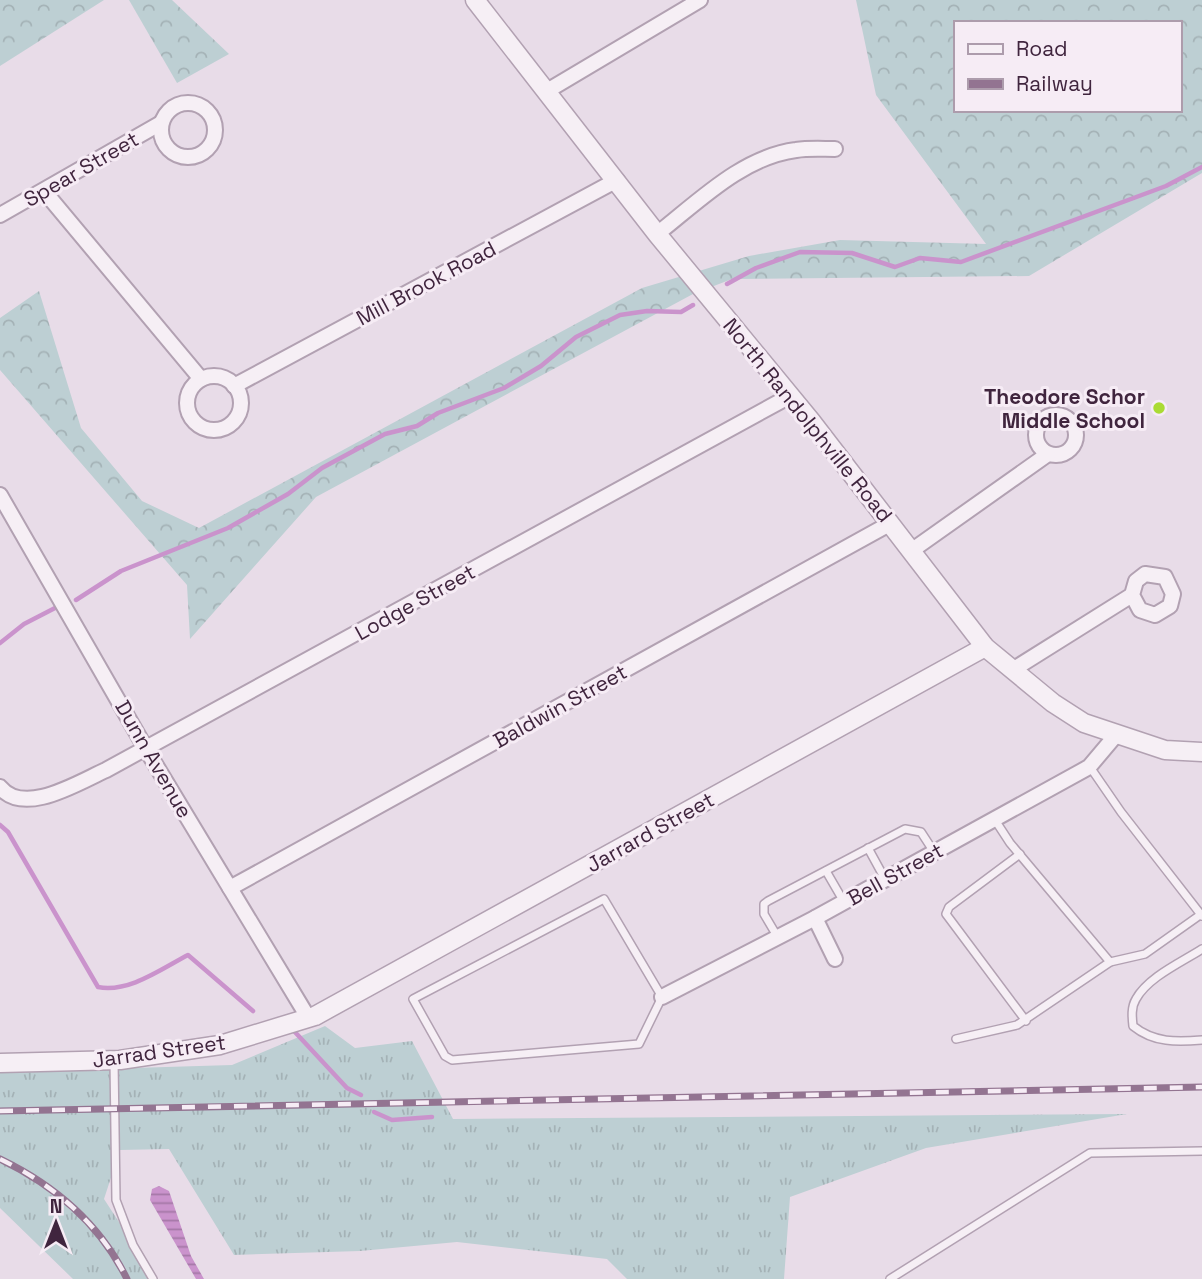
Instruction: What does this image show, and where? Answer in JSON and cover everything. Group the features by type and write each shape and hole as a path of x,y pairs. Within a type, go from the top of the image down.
{"street":[{"name":"North Randolphville Road","path":"475,0 657,234 891,523 985,647 1053,703 1084,723 1165,750 1202,752"},
{"path":"547,91 700,0"},
{"name":"Spear Street","path":"0,215 161,123"},
{"path":"657,234 724,182 754,163 795,150 835,149"},
{"name":"Mill Brook Road","path":"234,386 617,180"},
{"path":"44,191 201,379"},
{"path":"219,376 234,386 240,401 236,417 223,428 206,429 192,420 187,402 193,385 201,379 219,376"},
{"name":"Lodge Street","path":"0,787 10,797 35,798 106,770 790,396"},
{"path":"911,551 1048,454"},
{"name":"Dunn Avenue","path":"0,495 146,749 306,1014 315,1016"},
{"name":"Baldwin Street","path":"230,888 891,523"},
{"path":"1014,669 1132,595"},
{"name":"Jarrard Street","path":"315,1016 985,647"},
{"name":"Bell Street","path":"662,997 816,918 1089,766 1116,735"},
{"path":"816,918 835,959"},
{"name":"Jarrad Street","path":"0,1063 114,1060 220,1045 315,1016"}],"lane":[{"path":"956,1039 1026,1021 1110,962 1145,954 1201,915 1089,766"},
{"path":"995,819 1020,854 1110,962"},
{"path":"777,936 764,914 764,904 868,848 905,829 912,829 921,832 934,852"},
{"path":"868,848 885,879"},
{"path":"1020,854 949,907 946,914 1026,1021"},
{"path":"826,871 844,902"},
{"path":"604,899 662,997 639,1044 452,1059 445,1056 413,999 604,899"},
{"path":"1202,948 1146,987 1135,999 1132,1012 1133,1026 1144,1035 1170,1042 1202,1040"},
{"path":"114,1060 116,1200 133,1245 153,1279"},
{"path":"890,1279 1090,1153 1202,1151"}],"green space":[{"path":"0,0 104,0 0,66"},
{"path":"129,0 172,0 229,54 177,83"},
{"path":"856,0 1202,0 1202,173 1029,276 732,279 693,294 316,497 190,639 187,585 0,370 0,318 39,291 81,428 142,501 199,528 642,288 749,256 840,240 986,244 876,95"},
{"path":"325,1026 355,1048 412,1041 453,1119 1127,1114 926,1148 790,1197 784,1279 627,1279 607,1259 457,1242 360,1251 234,1255 169,1149 120,1150 104,1199 156,1279 73,1279 0,1208 0,1072 232,1065"}],"shaded area":[{"path":"159,1186 169,1191 191,1256 204,1279 196,1279 150,1200 152,1189"}],"waterway":[{"path":"727,284 756,268 800,252 852,253 895,267 920,258 961,262 1166,186 1202,167"},
{"path":"76,600 121,571 228,528 288,494 322,468 385,434 417,426 438,413 504,388 541,366 576,337 620,315 647,311 681,312 693,305"},
{"path":"0,643 24,624 55,608"},
{"path":"0,825 8,832 98,987 110,988 133,983 188,955 253,1011"},
{"path":"294,1031 347,1088 361,1095"},
{"path":"374,1112 392,1120 432,1117"}],"railway":[{"path":"0,1111 1202,1087"},
{"path":"0,1159 39,1181 74,1208 103,1241 127,1279"}],"place":[{"name":"Theodore Schor Middle School","path":"1159,408"}]}
